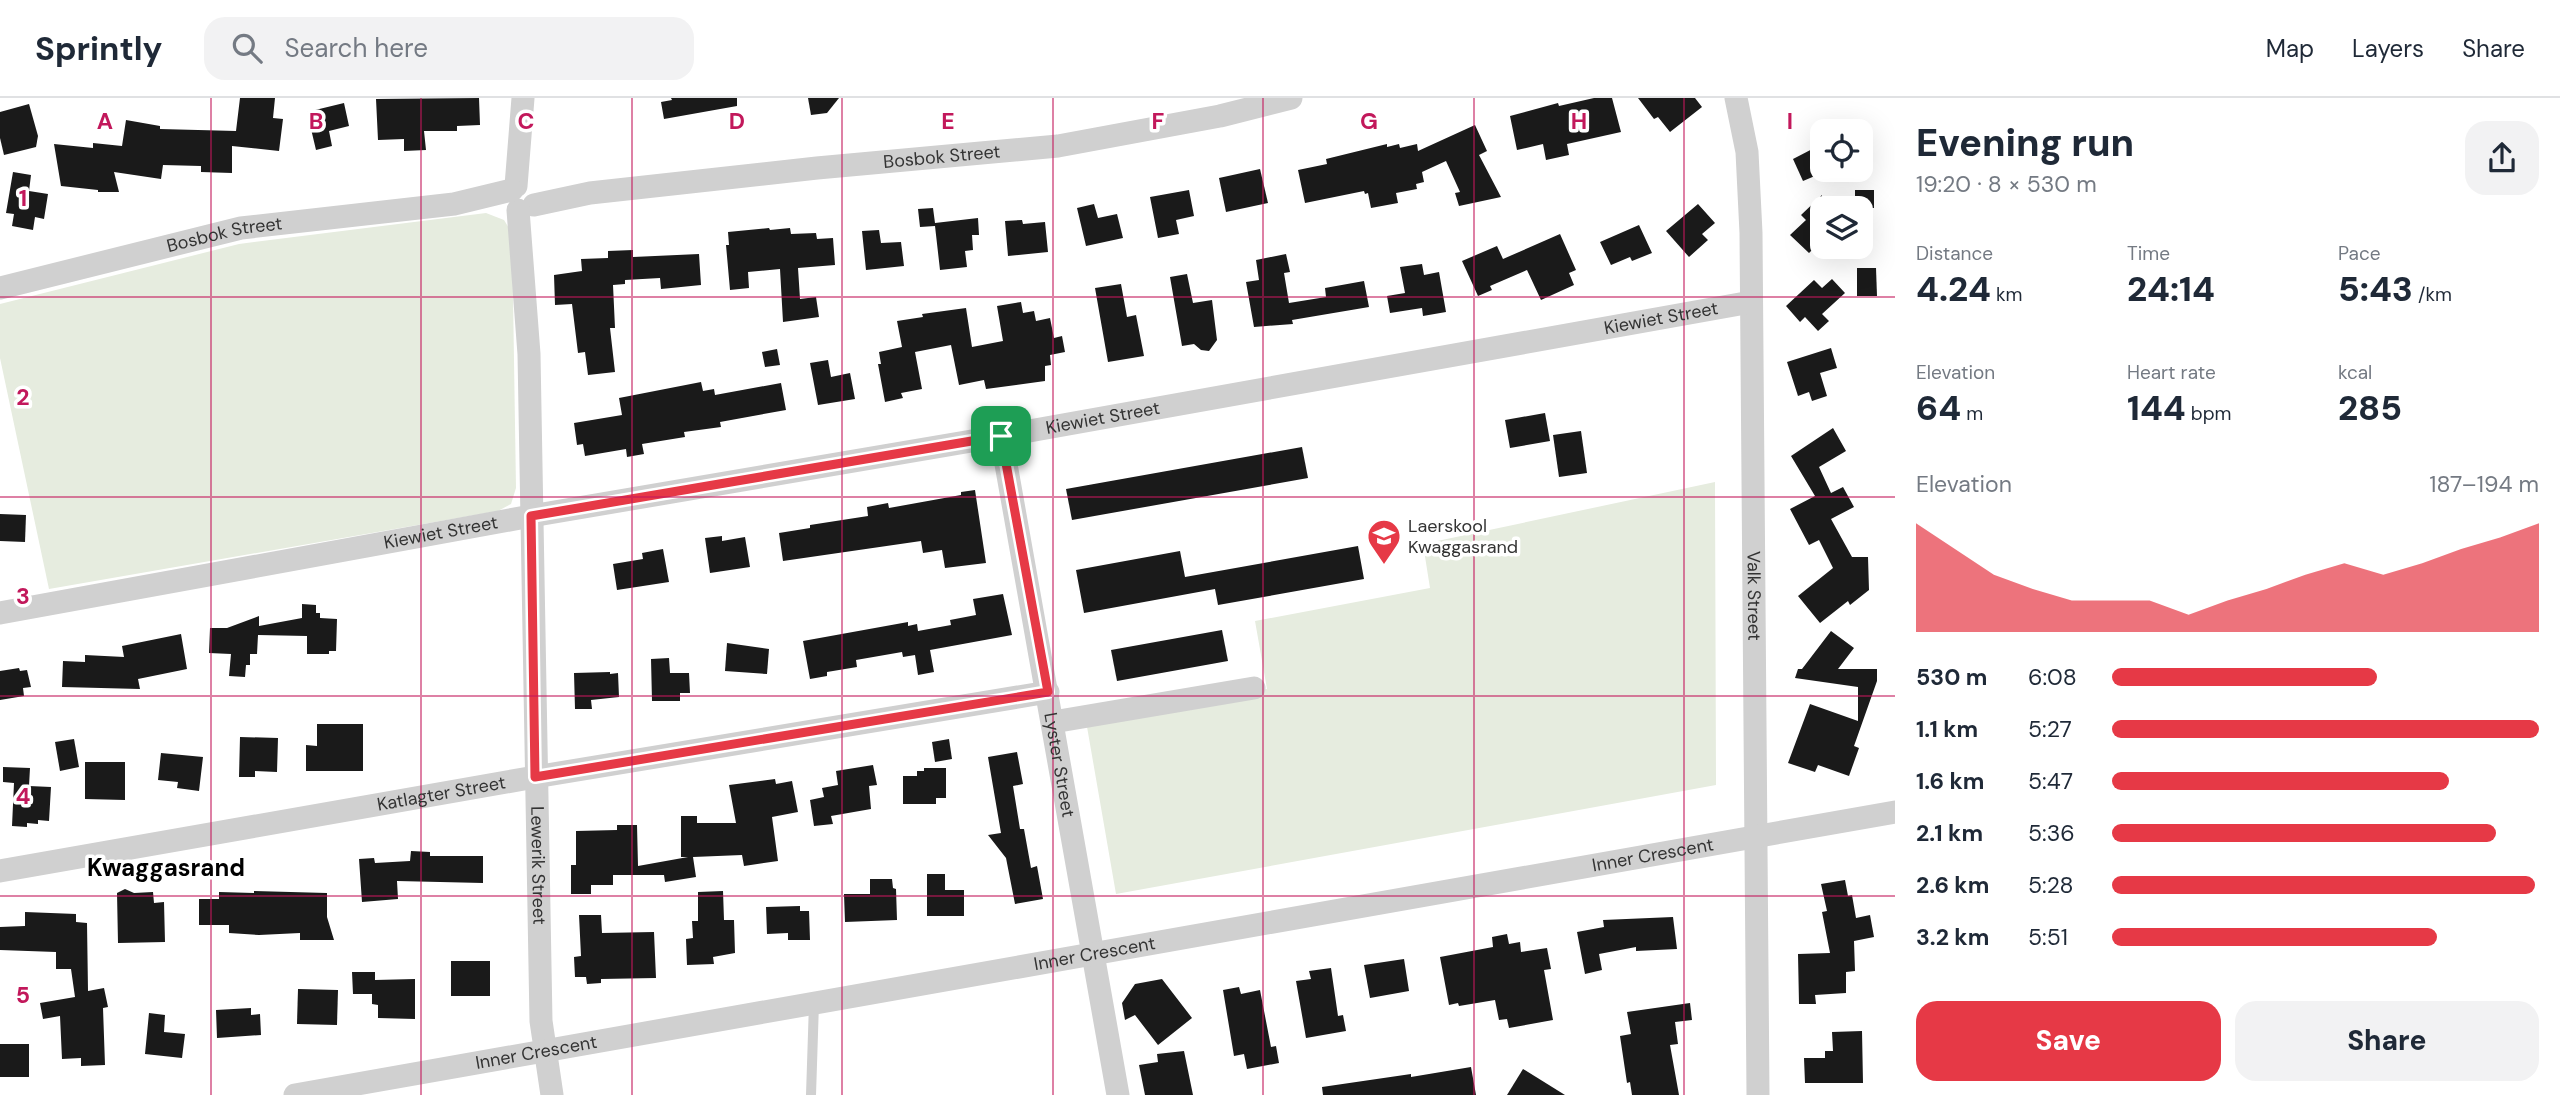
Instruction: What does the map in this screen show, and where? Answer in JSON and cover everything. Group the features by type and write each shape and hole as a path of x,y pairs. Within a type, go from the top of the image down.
{"street":[{"name":"Lewerik Street","path":"523,98 523,258 528,354 541,1021 552,1095"},
{"name":"Valk Street","path":"1736,98 1747,152 1751,302 1758,1095"},
{"name":"Bosbok Street","path":"0,288 241,228 454,204 1058,146 1220,116 1286,99"},
{"name":"Kiewiet Street","path":"0,613 531,516 1001,436 1751,302"},
{"name":"Lyster Street","path":"1001,436 1118,1095"},
{"path":"1053,722 1254,688"},
{"name":"Katlagter Street","path":"0,871 535,777 1048,692"},
{"name":"Inner Crescent","path":"295,1095 1895,812"}],"lane":[{"path":"812,1094 814,1003"}],"shaded area":[{"path":"486,213 504,220 512,233 516,488 511,504 498,511 49,589 0,358 0,304 239,244"},
{"path":"1715,482 1716,785 1116,894 1086,721 1267,689 1255,621 1430,588 1423,544"}],"building":[{"path":"240,98 275,98 273,118 283,119 279,151 232,146 232,173 201,172 201,166 163,165 161,179 114,172 119,192 98,192 61,186 54,144 93,148 93,143 122,146 126,120 160,126 160,129 236,131"},
{"path":"479,98 480,125 457,126 457,131 424,131 426,150 404,151 404,139 378,140 376,99"},
{"path":"671,98 737,98 737,106 664,119 661,102 672,100"},
{"path":"808,98 839,98 827,113 811,115"},
{"path":"1594,98 1612,98 1621,132 1567,144 1569,155 1546,160 1543,144 1517,150 1510,116 1558,103 1559,106"},
{"path":"1638,98 1695,98 1702,107 1670,132 1658,117 1654,119"},
{"path":"344,103 349,126 329,131 332,146 316,150 307,112"},
{"path":"29,104 38,136 36,147 4,155 0,138 0,112"},
{"path":"1475,125 1487,151 1479,155 1501,197 1459,206 1455,193 1460,192 1446,161 1422,172 1424,182 1416,184 1417,189 1396,193 1398,203 1371,208 1368,193 1365,194 1364,191 1305,203 1298,170 1327,164 1326,159 1387,144 1387,147 1399,144 1400,148 1417,144 1418,151"},
{"path":"1810,150 1810,178 1803,181 1793,159"},
{"path":"1260,169 1268,203 1226,212 1219,178"},
{"path":"13,172 31,175 29,191 48,194 44,219 35,217 33,230 12,226 14,214 6,213"},
{"path":"1189,190 1194,216 1176,220 1179,234 1158,238 1150,197"},
{"path":"1855,190 1874,190 1874,208 1873,196 1855,196"},
{"path":"1094,204 1098,218 1117,214 1123,238 1086,246 1077,208"},
{"path":"1698,204 1715,223 1702,234 1708,240 1689,257 1666,231"},
{"path":"1810,206 1809,253 1790,235 1806,220 1801,215"},
{"path":"933,208 935,223 978,218 979,235 972,235 973,250 965,251 967,267 940,270 935,226 920,227 918,209"},
{"path":"1022,220 1023,224 1045,222 1048,252 1008,256 1005,221"},
{"path":"1639,225 1652,253 1632,261 1630,257 1611,265 1600,242"},
{"path":"790,228 791,234 816,233 817,239 833,238 835,265 798,268 800,299 816,297 819,317 783,322 780,269 748,272 749,288 730,290 726,245 729,245 728,232"},
{"path":"879,230 881,243 901,242 904,266 866,270 862,231"},
{"path":"1560,234 1576,270 1569,273 1574,285 1541,300 1527,270 1490,286 1492,290 1478,296 1462,261 1497,246 1503,259"},
{"path":"633,250 633,257 699,254 701,285 661,289 660,278 625,280 625,284 613,285 615,328 610,328 615,372 588,375 585,352 578,353 572,304 555,305 554,275 582,271 581,259 608,258 608,251"},
{"path":"1286,254 1290,272 1284,273 1289,303 1326,297 1325,288 1364,281 1369,307 1292,320 1293,324 1254,327 1246,282 1259,280 1256,260"},
{"path":"1422,264 1424,275 1439,272 1446,312 1423,316 1422,308 1390,313 1387,296 1405,293 1400,267"},
{"path":"1857,268 1876,268 1877,296 1857,296"},
{"path":"1187,274 1193,303 1212,300 1217,340 1209,351 1201,350 1194,344 1182,346 1170,277"},
{"path":"1832,279 1845,293 1822,314 1829,321 1818,331 1805,317 1800,322 1786,306 1814,280 1822,288"},
{"path":"1121,284 1127,317 1136,315 1144,356 1108,362 1095,288"},
{"path":"1021,302 1023,313 1034,311 1036,321 1050,318 1054,338 1062,336 1065,352 1050,355 1051,365 1045,366 1045,381 986,389 984,380 959,385 951,345 915,352 922,389 901,393 903,398 885,402 878,364 881,364 879,352 902,347 897,321 923,317 922,314 966,308 972,347 1003,341 997,306"},
{"path":"1831,348 1837,368 1820,373 1827,396 1812,401 1809,392 1798,396 1787,362"},
{"path":"777,349 780,365 765,367 762,352"},
{"path":"828,360 831,377 850,373 855,399 818,405 810,363"},
{"path":"701,382 703,391 714,389 715,395 781,383 786,410 720,422 721,427 684,432 685,437 642,444 644,454 627,457 626,449 585,456 583,444 577,445 574,423 622,415 619,398"},
{"path":"1545,413 1550,441 1510,448 1505,420"},
{"path":"1833,428 1846,451 1819,467 1831,493 1843,487 1854,507 1831,519 1852,557 1868,557 1869,590 1850,605 1848,601 1820,623 1798,596 1833,568 1819,540 1809,545 1790,509 1815,496 1791,456"},
{"path":"1581,431 1587,473 1559,477 1553,435"},
{"path":"1302,447 1308,478 1072,520 1066,489"},
{"path":"975,490 986,563 945,568 942,550 923,553 921,541 783,561 779,533 868,516 867,507 888,503 889,508"},
{"path":"0,514 26,515 25,542 0,541"},
{"path":"722,536 722,541 745,537 750,567 710,573 705,538"},
{"path":"1358,546 1364,579 1218,605 1215,589 1084,613 1076,570 1180,551 1185,577"},
{"path":"663,549 669,582 617,590 613,564 643,559 642,553"},
{"path":"1003,594 1012,635 930,650 934,672 918,675 915,655 903,657 902,652 856,660 857,667 827,672 827,676 810,679 803,641 908,622 908,626 917,624 918,631 951,625 950,620 976,615 973,599"},
{"path":"302,604 316,605 316,613 320,613 320,618 337,619 336,651 329,651 329,654 307,654 307,636 258,635 257,654 250,654 250,665 246,665 245,677 229,676 231,654 209,653 210,628 227,628 259,616 259,626 302,618"},
{"path":"1222,630 1228,661 1117,681 1111,650"},
{"path":"1831,631 1854,648 1838,669 1877,669 1877,681 1854,746 1859,748 1849,776 1818,765 1815,772 1788,763 1810,704 1858,721 1858,687 1795,678 1798,669 1802,669"},
{"path":"181,634 187,669 138,679 140,689 62,687 63,661 85,662 85,655 124,657 122,646"},
{"path":"727,643 769,649 767,674 725,671"},
{"path":"669,658 670,673 689,673 690,693 680,693 680,701 652,701 651,659"},
{"path":"19,668 20,671 27,670 31,687 23,688 24,696 0,700 0,671"},
{"path":"574,673 618,673 619,697 591,700 592,709 575,709"},
{"path":"317,724 363,724 363,771 306,771 306,745 317,746"},
{"path":"240,737 278,738 277,772 255,771 255,777 239,777"},
{"path":"74,739 79,767 60,771 55,742"},
{"path":"949,739 952,759 935,762 932,742"},
{"path":"1017,752 1023,784 1013,786 1020,829 1024,829 1031,868 1037,866 1043,899 1015,904 1006,858 988,835 1001,833 988,757"},
{"path":"161,753 203,757 199,791 177,788 178,782 158,780"},
{"path":"85,762 125,762 125,800 85,799"},
{"path":"873,765 877,785 869,786 871,809 831,816 833,824 814,826 810,800 824,797 822,788 838,785 836,771"},
{"path":"3,767 30,768 29,786 51,787 49,821 27,823 27,827 12,826 14,783 3,782"},
{"path":"924,768 946,768 946,798 936,798 936,804 903,804 903,776 917,776 917,771 924,771"},
{"path":"775,779 776,784 792,781 798,812 772,817 778,861 744,866 742,855 693,857 696,877 665,882 664,875 613,875 613,885 591,885 591,894 571,894 571,865 576,865 576,831 617,830 617,825 637,825 638,866 688,857 681,857 681,816 697,816 697,823 736,823 729,785"},
{"path":"411,851 430,852 430,856 483,856 483,883 397,881 398,899 362,902 359,859 374,858 375,863 410,861"},
{"path":"927,874 945,874 945,890 964,890 964,916 927,916"},
{"path":"870,879 892,879 893,888 896,889 897,920 845,922 844,894 870,894"},
{"path":"1845,880 1848,896 1852,895 1856,918 1870,915 1874,937 1854,941 1855,971 1846,972 1846,993 1815,995 1816,1004 1799,1004 1798,954 1830,953 1822,912 1827,911 1821,884"},
{"path":"125,889 134,893 153,892 154,903 164,902 165,942 118,943 117,893"},
{"path":"723,891 724,920 734,920 735,953 713,957 714,964 687,965 686,939 693,938 692,921 698,921 698,892"},
{"path":"219,892 327,893 327,917 334,940 300,940 300,933 229,933 229,925 199,925 199,899 219,899"},
{"path":"800,906 800,911 809,911 810,940 788,940 788,933 767,934 766,907"},
{"path":"25,912 76,914 76,922 87,923 88,991 104,988 108,1007 103,1008 105,1065 81,1066 81,1058 62,1059 60,1016 43,1019 40,1003 75,997 71,969 56,969 56,952 0,950 0,927 25,926"},
{"path":"579,915 601,915 602,933 654,932 656,978 601,979 601,983 587,984 586,977 575,977 574,957 581,956"},
{"path":"1673,917 1677,949 1636,951 1636,947 1599,954 1602,970 1585,974 1577,932 1604,927 1603,920"},
{"path":"1507,934 1509,944 1520,942 1521,952 1547,948 1551,969 1544,970 1553,1020 1509,1028 1507,1019 1499,1020 1495,1000 1449,1005 1440,957 1493,947 1492,937"},
{"path":"1404,959 1409,991 1370,998 1364,965"},
{"path":"451,961 490,961 490,996 451,996"},
{"path":"1331,968 1338,1016 1343,1015 1346,1031 1306,1038 1296,981 1311,979 1309,971"},
{"path":"352,972 375,972 375,980 415,979 415,1019 378,1018 378,1005 372,1004 372,994 353,994"},
{"path":"1162,979 1192,1018 1158,1045 1135,1015 1125,1020 1122,1003 1135,984"},
{"path":"1239,987 1241,994 1260,990 1271,1047 1276,1046 1279,1063 1247,1069 1244,1054 1234,1056 1223,990"},
{"path":"298,989 338,990 337,1025 297,1024"},
{"path":"1690,1003 1692,1020 1675,1022 1678,1044 1670,1045 1679,1095 1632,1095 1630,1082 1627,1083 1620,1036 1631,1034 1627,1012"},
{"path":"251,1008 251,1015 260,1014 261,1035 217,1038 216,1010"},
{"path":"149,1013 165,1015 164,1032 185,1034 182,1058 145,1054"},
{"path":"1862,1031 1863,1083 1805,1083 1804,1058 1825,1058 1825,1051 1833,1051 1832,1032"},
{"path":"0,1044 29,1044 29,1077 0,1077"},
{"path":"1184,1051 1193,1095 1145,1095 1139,1065 1158,1062 1157,1054"},
{"path":"1471,1067 1476,1095 1323,1095 1322,1087"},
{"path":"1523,1069 1565,1095 1507,1095"}],"place":[{"name":"Laerskool Kwaggasrand","path":"1384,566"}],"district":[{"name":"Kwaggasrand","path":"166,867"}],"route":[{"path":"1001,436 1048,692 535,777 531,516 1001,436"}]}
